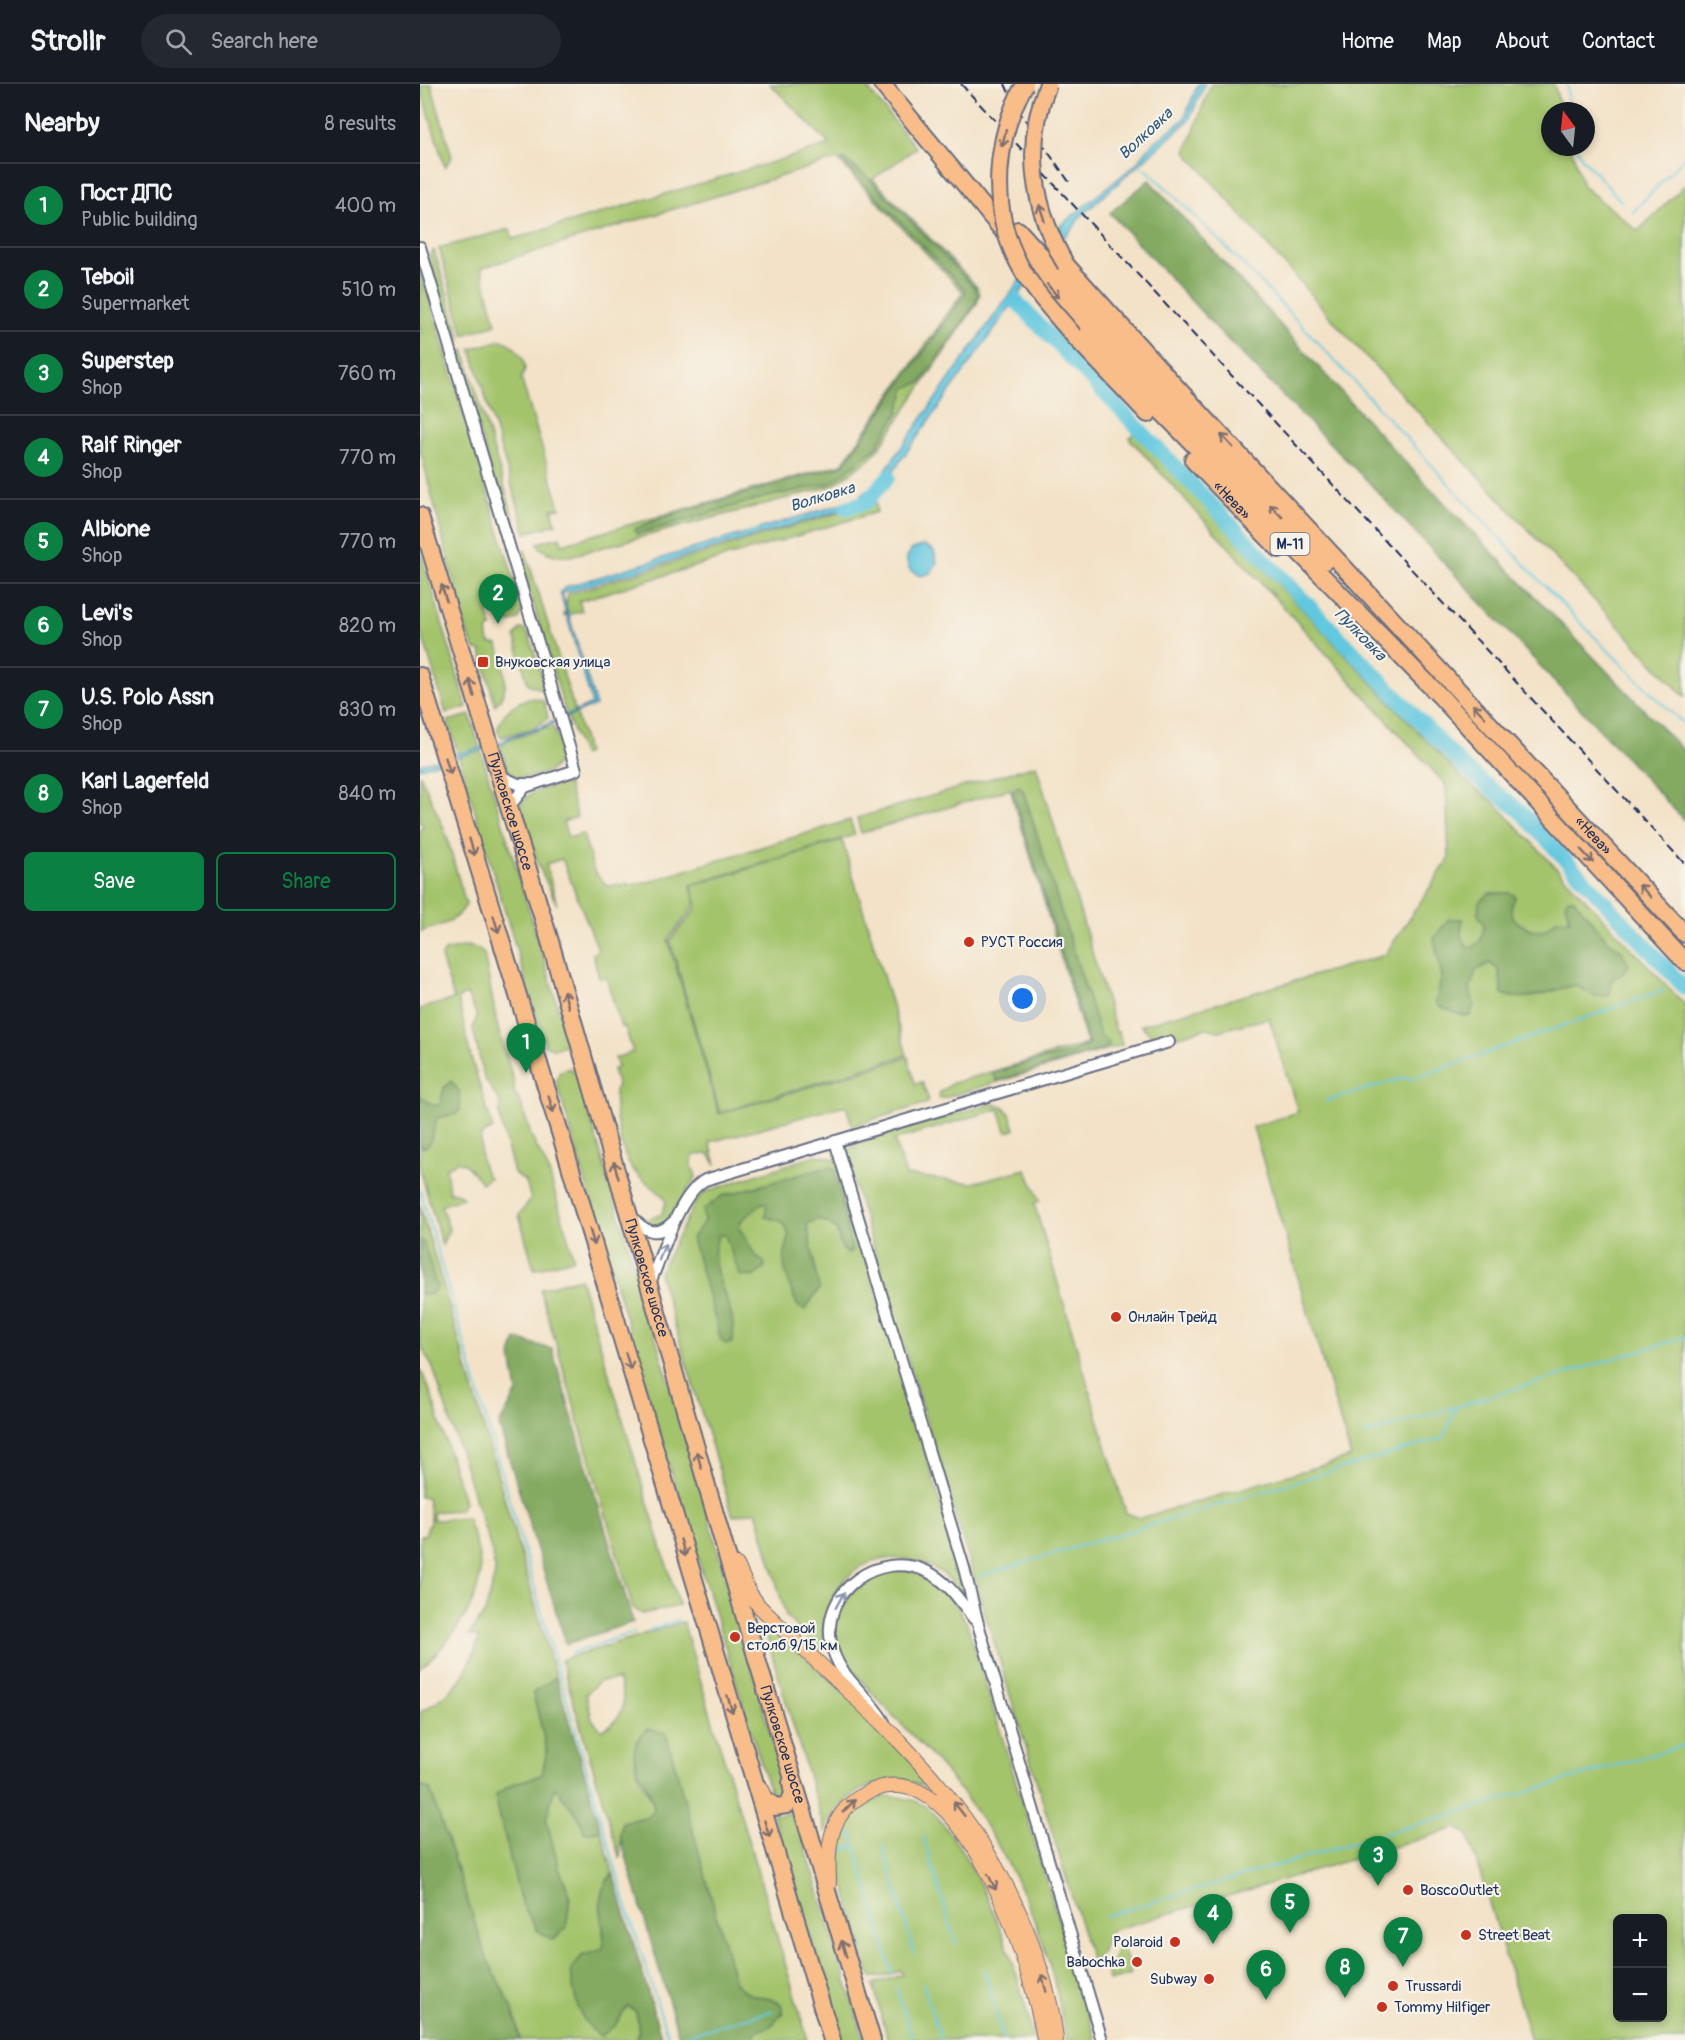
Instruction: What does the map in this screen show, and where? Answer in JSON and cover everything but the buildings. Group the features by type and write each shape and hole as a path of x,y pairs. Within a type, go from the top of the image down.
{"highway":[{"path":"882,84 1090,323"},
{"path":"894,84 1090,323"},
{"path":"1025,84 1011,111 1000,152 1000,196 1010,244 1030,283 1090,323"},
{"path":"1048,84 1036,132 1035,177 1044,220 1090,323"},
{"name":"«Нева»","path":"1090,323 1431,667 1453,684 1685,934"},
{"name":"«Нева»","path":"1090,323 1251,522 1493,763 1547,813 1685,962"},
{"name":"Пулковское шоссе","path":"420,516 549,938 648,1288 872,2040"},
{"path":"420,676 562,1139 750,1773 832,2040"},
{"path":"750,1773 765,1800 776,1807 788,1804 793,1795 789,1767"}],"main road":[{"path":"723,1540 735,1559 749,1592 759,1606 890,1731 961,1810 1000,1872 1039,1965 1056,2040"},
{"path":"830,1901 829,1839 834,1825 850,1803 866,1792 892,1786 914,1788 928,1795 953,1820 995,1887 1015,1930 1027,1964 1044,2040"}],"street":[{"path":"420,247 576,770 532,784 520,791 508,808"},
{"path":"497,774 518,783 532,784"},
{"path":"648,1288 690,1194 705,1180 1169,1042"},
{"path":"835,1141 964,1568 978,1624 1101,2040"},
{"path":"628,1212 645,1229 655,1232 666,1229 678,1217"},
{"path":"890,1731 876,1708 850,1683 834,1656 831,1641 832,1616 839,1600 851,1583 861,1575 884,1566 918,1568 945,1583 978,1624"}],"green space":[{"path":"431,84 452,157 445,167 420,87"},
{"path":"770,84 864,84 916,148 873,179 977,287 980,294 977,304 880,447 870,459 832,486 570,556 547,552 537,543 560,537 562,544 842,464 963,292 837,159 481,268 496,324 464,335 439,248 510,229 513,239 830,145"},
{"path":"1211,84 1554,84 1559,102 1541,102 1541,156 1574,156 1583,186 1638,231 1685,185 1685,697 1346,335 1186,152"},
{"path":"841,160 845,160 871,180 976,289 978,295 975,304 921,382 906,388 898,413 875,449 831,483 759,499 637,534 635,529 661,518 843,465 965,294 965,290"},
{"path":"1149,180 1403,460 1685,752 1685,821 1373,487 1220,332 1110,213"},
{"path":"434,250 461,340 451,332 429,256"},
{"path":"420,268 523,610 519,619 509,623 504,607 487,612 492,627 487,631 489,643 498,645 505,676 504,691 495,705 481,651 475,650 466,630 420,449"},
{"path":"501,340 512,345 523,361 524,372 521,378 560,508 552,509 556,524 526,533 471,349"},
{"path":"464,350 518,533 516,535 509,533 459,362"},
{"path":"1135,433 1464,780 1494,802 1685,1005 1685,2040 1531,2040 1468,1834 1457,1828 1110,1931 1094,1969 846,1158 848,1151 857,1143 990,1104 1003,1106 1010,1114 1015,1129 1012,1131 1006,1131 999,1109 894,1140 906,1175 972,1183 1026,1169 1040,1201 1034,1203 1126,1513 1140,1518 1351,1457 1253,1127 1298,1112 1269,1018 1218,1031 1207,1028 1166,1040 1151,1035 1141,1025 1385,955 1449,859 1446,785 1129,438"},
{"path":"875,496 877,512 579,601 582,611 564,616 568,594 864,505"},
{"path":"420,549 467,707 446,713 420,628"},
{"path":"525,550 584,740 587,753 583,756 566,714 519,555"},
{"path":"520,629 525,630 529,635 547,692 528,684 515,637"},
{"path":"534,698 544,701 548,718 534,728 501,737 497,730 506,712 521,701"},
{"path":"470,715 567,1036 566,1044 555,1049 545,1045 448,721"},
{"path":"545,728 554,728 559,741 559,760 555,767 539,775 514,778 507,768 500,746 505,741"},
{"path":"1036,765 1116,1032 1119,1032 1122,1045 941,1099 940,1092 953,1083 1087,1044 1010,789 861,833 857,818"},
{"path":"420,774 445,831 466,905 457,916 446,923 421,931 420,830 423,827 420,821"},
{"path":"568,785 577,817 563,822 568,838 583,834 594,871 607,886 644,883 850,820 855,835 691,885 695,905 668,940 719,1114 908,1057 915,1084 922,1082 928,1098 927,1103 852,1126 846,1105 710,1142 716,1165 709,1154 694,1155 691,1162 696,1177 665,1227 650,1228 647,1220 662,1214 666,1202 663,1196 638,1175 627,1160 616,1114 617,1084 613,1069 618,1068 615,1058 633,1052 625,1027 621,1027 606,977 599,978 593,954 598,949 562,859 546,864 557,905 538,864 520,806 532,793"},
{"path":"1019,786 1023,790 1100,1035 1110,1043 1105,1049 997,1081 992,1073 1041,1059 1067,1055 1089,1044 1012,790"},
{"path":"842,840 907,1055 720,1113 670,941 697,907 692,886"},
{"path":"1489,893 1510,893 1515,896 1511,914 1523,926 1540,931 1559,919 1570,920 1565,904 1568,898 1574,899 1606,939 1621,950 1629,965 1622,974 1612,979 1609,996 1594,996 1576,985 1530,997 1511,997 1502,994 1499,971 1490,963 1476,970 1470,989 1474,1004 1470,1016 1463,1016 1438,1006 1436,1001 1442,976 1434,938 1449,919 1462,919 1461,938 1469,948 1476,945 1482,936 1484,924 1478,914 1479,902"},
{"path":"467,946 478,949 484,954 498,1029 514,1082 514,1092 520,1101 532,1138 548,1169 574,1259 534,1269 519,1215 531,1199 526,1182 514,1173 500,1120 500,1102 484,1078 473,1028 477,1016 467,994 458,998 470,1054 493,1129 481,1135 480,1152 489,1178 482,1183 465,1164 457,1161 446,1168 449,1192 459,1194 463,1198 441,1206 449,1229 442,1245 420,1169 420,1009 454,999 441,957 445,951"},
{"path":"569,1068 577,1074 691,1456 785,1785 781,1795 776,1796 770,1792 669,1465 556,1081 560,1071"},
{"path":"451,1081 459,1091 460,1110 456,1114 437,1118 430,1143 424,1148 420,1143 420,1096 433,1105 440,1105 444,1088"},
{"path":"817,1155 832,1158 837,1162 971,1603 968,1603 950,1580 937,1570 914,1561 892,1558 872,1562 854,1571 840,1585 830,1603 824,1624 823,1648 818,1651 786,1616 756,1511 733,1516 659,1273 696,1201 705,1192"},
{"path":"828,1167 834,1168 836,1174 852,1251 847,1253 844,1251 839,1236 831,1224 818,1219 807,1224 819,1289 805,1310 799,1307 784,1266 788,1232 781,1221 765,1217 767,1203 762,1203 741,1221 739,1227 755,1255 765,1263 764,1269 752,1277 740,1275 725,1235 719,1235 715,1248 718,1275 732,1316 734,1330 732,1343 726,1344 721,1340 692,1238 704,1222 703,1210 722,1196"},
{"path":"420,1206 556,1677 533,1693 547,1750 542,1775 512,1784 499,1812 521,1902 537,1930 553,1940 566,1928 570,1895 559,1869 546,1819 555,1786 579,1817 585,1833 601,1830 613,1873 602,1893 603,1950 582,1956 615,2024 628,2006 636,2011 639,2031 637,2040 520,2040 513,2010 487,1959 430,1790 420,1786 420,1712 442,1698 465,1673 479,1637 469,1635 485,1613 495,1574 493,1555 433,1368 420,1344"},
{"path":"420,1240 424,1243 437,1288 430,1295 420,1294"},
{"path":"580,1278 679,1606 642,1614 633,1608 540,1289"},
{"path":"516,1339 552,1349 633,1622 566,1644 499,1425 517,1392 511,1356"},
{"path":"420,1369 429,1388 464,1502 460,1510 433,1512 434,1520 467,1518 478,1551 480,1572 473,1599 459,1625 450,1638 420,1669 420,1535 425,1535 431,1519 427,1497 420,1497"},
{"path":"905,1569 936,1582 943,1588 955,1602 967,1624 1096,2040 1066,2040 1051,1970 1027,1903 1012,1871 975,1810 953,1781 870,1691 837,1650 834,1638 837,1616 847,1595 864,1579 874,1574"},
{"path":"760,1615 902,1749 965,1823 1000,1880 1027,1943 1045,2007 1051,2040 1048,2040 1033,1978 1006,1901 988,1864 968,1831 947,1804 925,1787 914,1783 892,1781 881,1783 862,1789 847,1800 835,1813 825,1831"},
{"path":"683,1622 808,2040 752,2040 756,2032 772,2025 783,2012 781,2004 748,1993 735,1983 665,1733 637,1743 638,1772 654,1811 647,1817 622,1822 620,1859 561,1660","holes":["618,1680 622,1709 615,1720 602,1731 592,1719 586,1694 600,1681"]},
{"path":"556,1677 601,1830 585,1833 579,1817 555,1787 546,1819 559,1869 570,1895 566,1928 553,1940 537,1930 521,1902 495,1796 512,1784 542,1775 547,1750 533,1693"},
{"path":"647,1729 666,1733 735,1983 748,1993 781,2004 783,2012 772,2025 756,2032 752,2040 680,2040 620,1836 622,1822 647,1817 654,1811 649,1791 638,1771 634,1751 638,1740"},
{"path":"420,1786 430,1789 487,1959 513,2010 520,2040 420,2040"},
{"path":"885,1796 901,1797 925,1806 940,1820 960,1848 996,1917 1014,1965 1033,2040 888,2040 873,1984 903,1975 901,1971 871,1977 836,1855 847,1823 857,1807"},
{"path":"794,1809 864,2040 842,2040 773,1814 782,1815"},
{"path":"613,1873 662,2040 637,2040 639,2031 636,2011 628,2006 615,2025 601,2036 587,2024 575,1998 571,1969 582,1956 603,1949 602,1893"},
{"path":"1123,1946 1131,1975 1109,1981 1107,1973 1118,1947"}],"water":[{"path":"1198,84 1205,84 1189,120 1079,218 1074,227 1050,251 881,488 862,504 562,593 596,706 517,736 503,744 420,768 420,764 502,742 592,704 560,592 566,587 855,500 877,482 1055,230 1136,164 1152,144 1184,119"},
{"path":"924,545 934,551 937,563 931,573 920,576 910,570 906,559 912,549"}],"waterway":[{"path":"1567,84 1568,102"},
{"path":"1581,156 1621,201"},
{"path":"1633,212 1685,157"},
{"path":"1138,165 1147,170 1216,237 1548,589 1685,725"},
{"name":"Пулковка","path":"1015,300 1466,769 1519,810 1685,988"},
{"name":"Волковка","path":"846,508 866,502 888,477"},
{"path":"1326,1101 1403,1078 1413,1079 1664,990"},
{"path":"420,1190 623,1895 669,2040 772,2011"},
{"path":"1363,1435 1685,1337"},
{"path":"979,1576 1443,1438 1456,1408"},
{"path":"650,1630 679,1620"},
{"path":"572,1653 635,1632"},
{"path":"1106,1916 1685,1745"},
{"path":"851,1831 892,1973"},
{"path":"923,1836 956,1944"},
{"path":"883,1845 914,1953"},
{"path":"840,1857 843,1850 855,1846"},
{"path":"984,1969 1004,2040"},
{"path":"923,1983 941,2040"},
{"path":"896,1988 913,2040"}],"railway":[{"path":"961,84 1685,864"},
{"path":"1005,84 1014,104 1070,183"}],"place":[{"name":"Teboil","path":"498,624"},
{"name":"Внуковская улица","path":"483,662"},
{"name":"РУСТ Россия","path":"969,942"},
{"name":"Пост ДПС","path":"526,1073"},
{"name":"Онлайн Трейд","path":"1116,1317"},
{"name":"Верстовой столб 9/15 км","path":"735,1637"},
{"name":"Superstep","path":"1378,1886"},
{"name":"BoscoOutlet","path":"1408,1890"},
{"name":"Albione","path":"1290,1933"},
{"name":"Street Beat","path":"1466,1935"},
{"name":"Polaroid","path":"1175,1942"},
{"name":"Ralf Ringer","path":"1213,1944"},
{"name":"Babochka","path":"1137,1962"},
{"name":"U.S. Polo Assn","path":"1403,1967"},
{"name":"Subway","path":"1209,1979"},
{"name":"Trussardi","path":"1393,1986"},
{"name":"Karl Lagerfeld","path":"1345,1998"},
{"name":"Levi's","path":"1266,2000"},
{"name":"Tommy Hilfiger","path":"1382,2007"}]}
